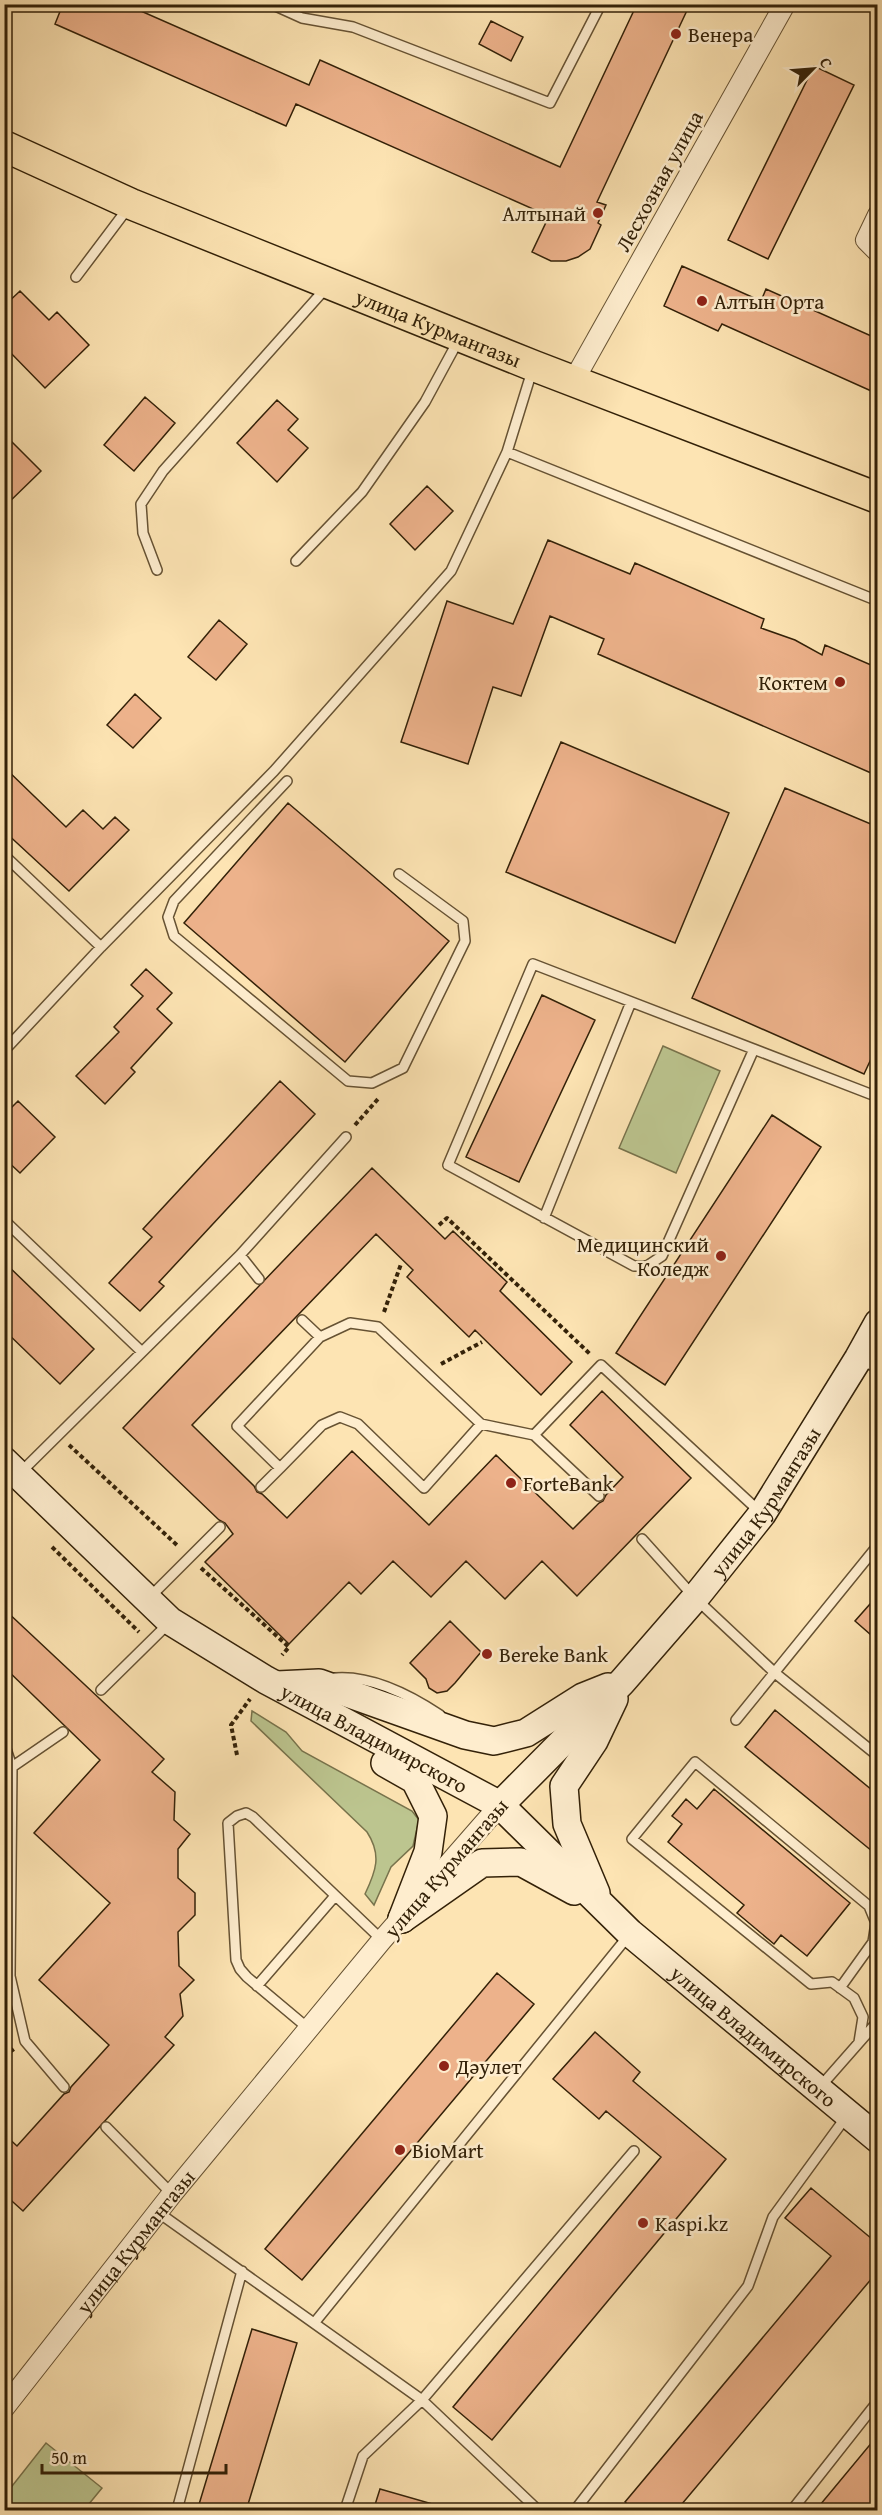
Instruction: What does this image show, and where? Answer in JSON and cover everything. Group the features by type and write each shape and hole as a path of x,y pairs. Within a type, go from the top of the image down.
{"main road":[{"name":"улица Курмангазы","path":"4,146 131,204 329,284 534,366 878,498"}],"street":[{"name":"Лесхозная улица","path":"574,380 778,6"},
{"path":"878,215 867,240 878,252"},
{"name":"улица Курмангазы","path":"4,2408 172,2194 382,1940 500,1805 622,1682 695,1599 762,1514 868,1364 878,1323"},
{"name":"улица Владимирского","path":"11,1468 170,1621 275,1685 500,1805 630,1934 878,2139"},
{"path":"275,1685 319,1683 465,1735 494,1741 526,1733 583,1697 622,1682"},
{"path":"601,1905 567,1824 564,1786 594,1741 622,1682"},
{"path":"275,1685 303,1715 415,1780 434,1816 428,1852 402,1919"},
{"path":"402,1919 482,1863 521,1862 601,1905"}],"lane":[{"path":"271,4 302,18 353,27 550,103 601,4"},
{"path":"76,277 131,204"},
{"path":"157,570 143,533 141,504 163,471 329,284"},
{"path":"296,561 362,492 425,402 461,336"},
{"path":"4,1051 101,947 274,771 451,571 507,452 534,366"},
{"path":"507,452 878,601"},
{"path":"287,781 174,901 168,917 174,936 348,1081 372,1083 403,1068 465,941 463,921 399,874"},
{"path":"4,855 101,947"},
{"path":"754,1049 662,1256 647,1266 634,1266 448,1166 533,964 878,1096"},
{"path":"544,1218 632,1002"},
{"path":"11,1468 142,1352 240,1255 346,1137"},
{"path":"4,1220 142,1352"},
{"path":"240,1255 259,1279"},
{"path":"302,1320 320,1337"},
{"path":"280,1468 237,1426 320,1337 350,1323 378,1327 481,1424 534,1435 599,1496"},
{"path":"534,1435 601,1365 762,1514"},
{"path":"261,1487 322,1425 340,1417 358,1424 424,1488 481,1424"},
{"path":"148,1599 220,1527"},
{"path":"642,1539 695,1599 775,1673 878,1756"},
{"path":"736,1720 878,1545"},
{"path":"101,1690 170,1621"},
{"path":"12,1767 63,1732"},
{"path":"4,1743 12,1767 7,1976 25,2041 64,2087"},
{"path":"840,1988 873,1942 877,1923 869,1906 695,1762 632,1839 811,1984 832,1982 840,1988 854,1998 863,2017 859,2042"},
{"path":"309,2029 240,1969 236,1960 228,1823 246,1813 254,1817 382,1940"},
{"path":"258,1986 335,1896"},
{"path":"315,2322 630,1934"},
{"path":"818,2090 878,2021"},
{"path":"575,2511 748,2286 774,2217 847,2114"},
{"path":"106,2127 172,2194"},
{"path":"345,2511 363,2456 422,2400 634,2151"},
{"path":"159,2213 422,2400 538,2511"},
{"path":"177,2511 242,2271"},
{"path":"792,2511 878,2401"}],"path":[{"path":"346,1137 403,1068"},
{"path":"439,1225 447,1218 601,1365"},
{"path":"378,1327 401,1264"},
{"path":"426,1373 482,1342"},
{"path":"237,1755 231,1725 251,1699"}],"green space":[{"path":"663,1046 720,1071 676,1173 619,1148"},
{"path":"252,1711 286,1732 302,1751 412,1811 419,1820 413,1846 391,1867 374,1905 365,1894 376,1863 375,1848 367,1832 251,1721"},
{"path":"46,2443 102,2488 84,2510 5,2510 5,2495"}],"building":[{"path":"63,4 125,4 309,85 320,60 560,167 637,4 690,4 597,202 606,205 598,223 601,225 590,249 566,261 551,261 532,252 549,216 296,104 286,126 55,24"},
{"path":"491,21 523,37 511,61 479,44"},
{"path":"814,66 854,85 768,259 728,240"},
{"path":"682,266 761,301 766,289 878,339 878,394 722,324 718,331 664,306"},
{"path":"20,291 49,320 57,312 89,345 45,388 4,346 4,306"},
{"path":"145,397 175,423 134,471 104,445"},
{"path":"277,400 298,419 288,430 308,448 277,482 237,443"},
{"path":"4,434 41,471 4,507"},
{"path":"427,486 453,511 415,550 390,524"},
{"path":"548,540 630,574 635,563 764,619 761,628 795,640 822,655 825,645 878,668 878,776 598,654 604,639 550,616 521,696 493,687 468,764 401,742 447,601 513,624"},
{"path":"219,620 247,644 216,680 188,657"},
{"path":"135,694 161,718 133,748 107,725"},
{"path":"561,742 729,813 675,943 506,872"},
{"path":"4,767 66,827 83,810 103,829 115,817 129,830 69,891 4,831"},
{"path":"785,788 878,827 878,1015 873,1026 878,1044 864,1074 692,998"},
{"path":"288,803 449,941 345,1062 184,923"},
{"path":"146,969 172,993 157,1009 172,1023 131,1068 135,1072 105,1104 76,1076 119,1032 114,1027 143,996 131,985"},
{"path":"542,995 595,1020 519,1182 466,1157"},
{"path":"280,1081 315,1114 159,1282 164,1286 140,1311 109,1283 152,1237 143,1229"},
{"path":"18,1101 55,1137 20,1173 4,1158 4,1115"},
{"path":"772,1115 821,1147 665,1385 616,1353"},
{"path":"372,1168 445,1239 453,1231 507,1282 500,1291 572,1362 541,1395 475,1330 469,1337 407,1277 413,1270 376,1234 192,1425 254,1486 257,1492 287,1518 352,1451 429,1525 496,1455 573,1529 603,1501 623,1477 570,1425 602,1391 691,1478 577,1596 542,1561 505,1599 466,1561 431,1597 393,1561 361,1594 349,1582 289,1644 205,1562 233,1534 225,1523 219,1520 123,1428"},
{"path":"4,1262 94,1349 60,1384 4,1330"},
{"path":"878,1595 878,1641 855,1621"},
{"path":"4,1609 164,1759 152,1772 175,1792 174,1820 190,1834 178,1849 178,1878 195,1893 195,1915 178,1932 179,1966 194,1980 180,1994 183,2016 165,2037 174,2045 23,2211 4,2194 4,2134 17,2146 64,2094 69,2092 109,2045 39,1980 110,1903 34,1833 100,1760 4,1667"},
{"path":"450,1621 481,1652 447,1691 437,1693 429,1688 426,1679 410,1663"},
{"path":"775,1710 878,1795 878,1856 745,1747"},
{"path":"714,1789 850,1903 807,1956 781,1935 774,1944 737,1913 744,1905 668,1842 682,1824 672,1816 686,1799 697,1809"},
{"path":"497,1973 534,2004 302,2280 265,2249"},
{"path":"595,2032 640,2072 633,2081 726,2159 492,2440 453,2407 661,2157 606,2111 599,2119 553,2079"},
{"path":"811,2188 878,2244 878,2271 676,2511 635,2511 625,2502 831,2256 785,2218"},
{"path":"252,2329 297,2343 246,2511 197,2511"},
{"path":"878,2435 878,2511 815,2511"},
{"path":"380,2489 436,2505 435,2511 373,2511"}],"place":[{"name":"Венера","path":"676,34"},
{"name":"Алтынай","path":"598,213"},
{"name":"Алтын Орта","path":"702,301"},
{"name":"Коктем","path":"840,682"},
{"name":"Медицинский Коледж","path":"721,1256"},
{"name":"ForteBank","path":"511,1483"},
{"name":"Bereke Bank","path":"487,1654"},
{"name":"Дәулет","path":"444,2066"},
{"name":"BioMart","path":"400,2150"},
{"name":"Kaspi.kz","path":"643,2223"}]}
